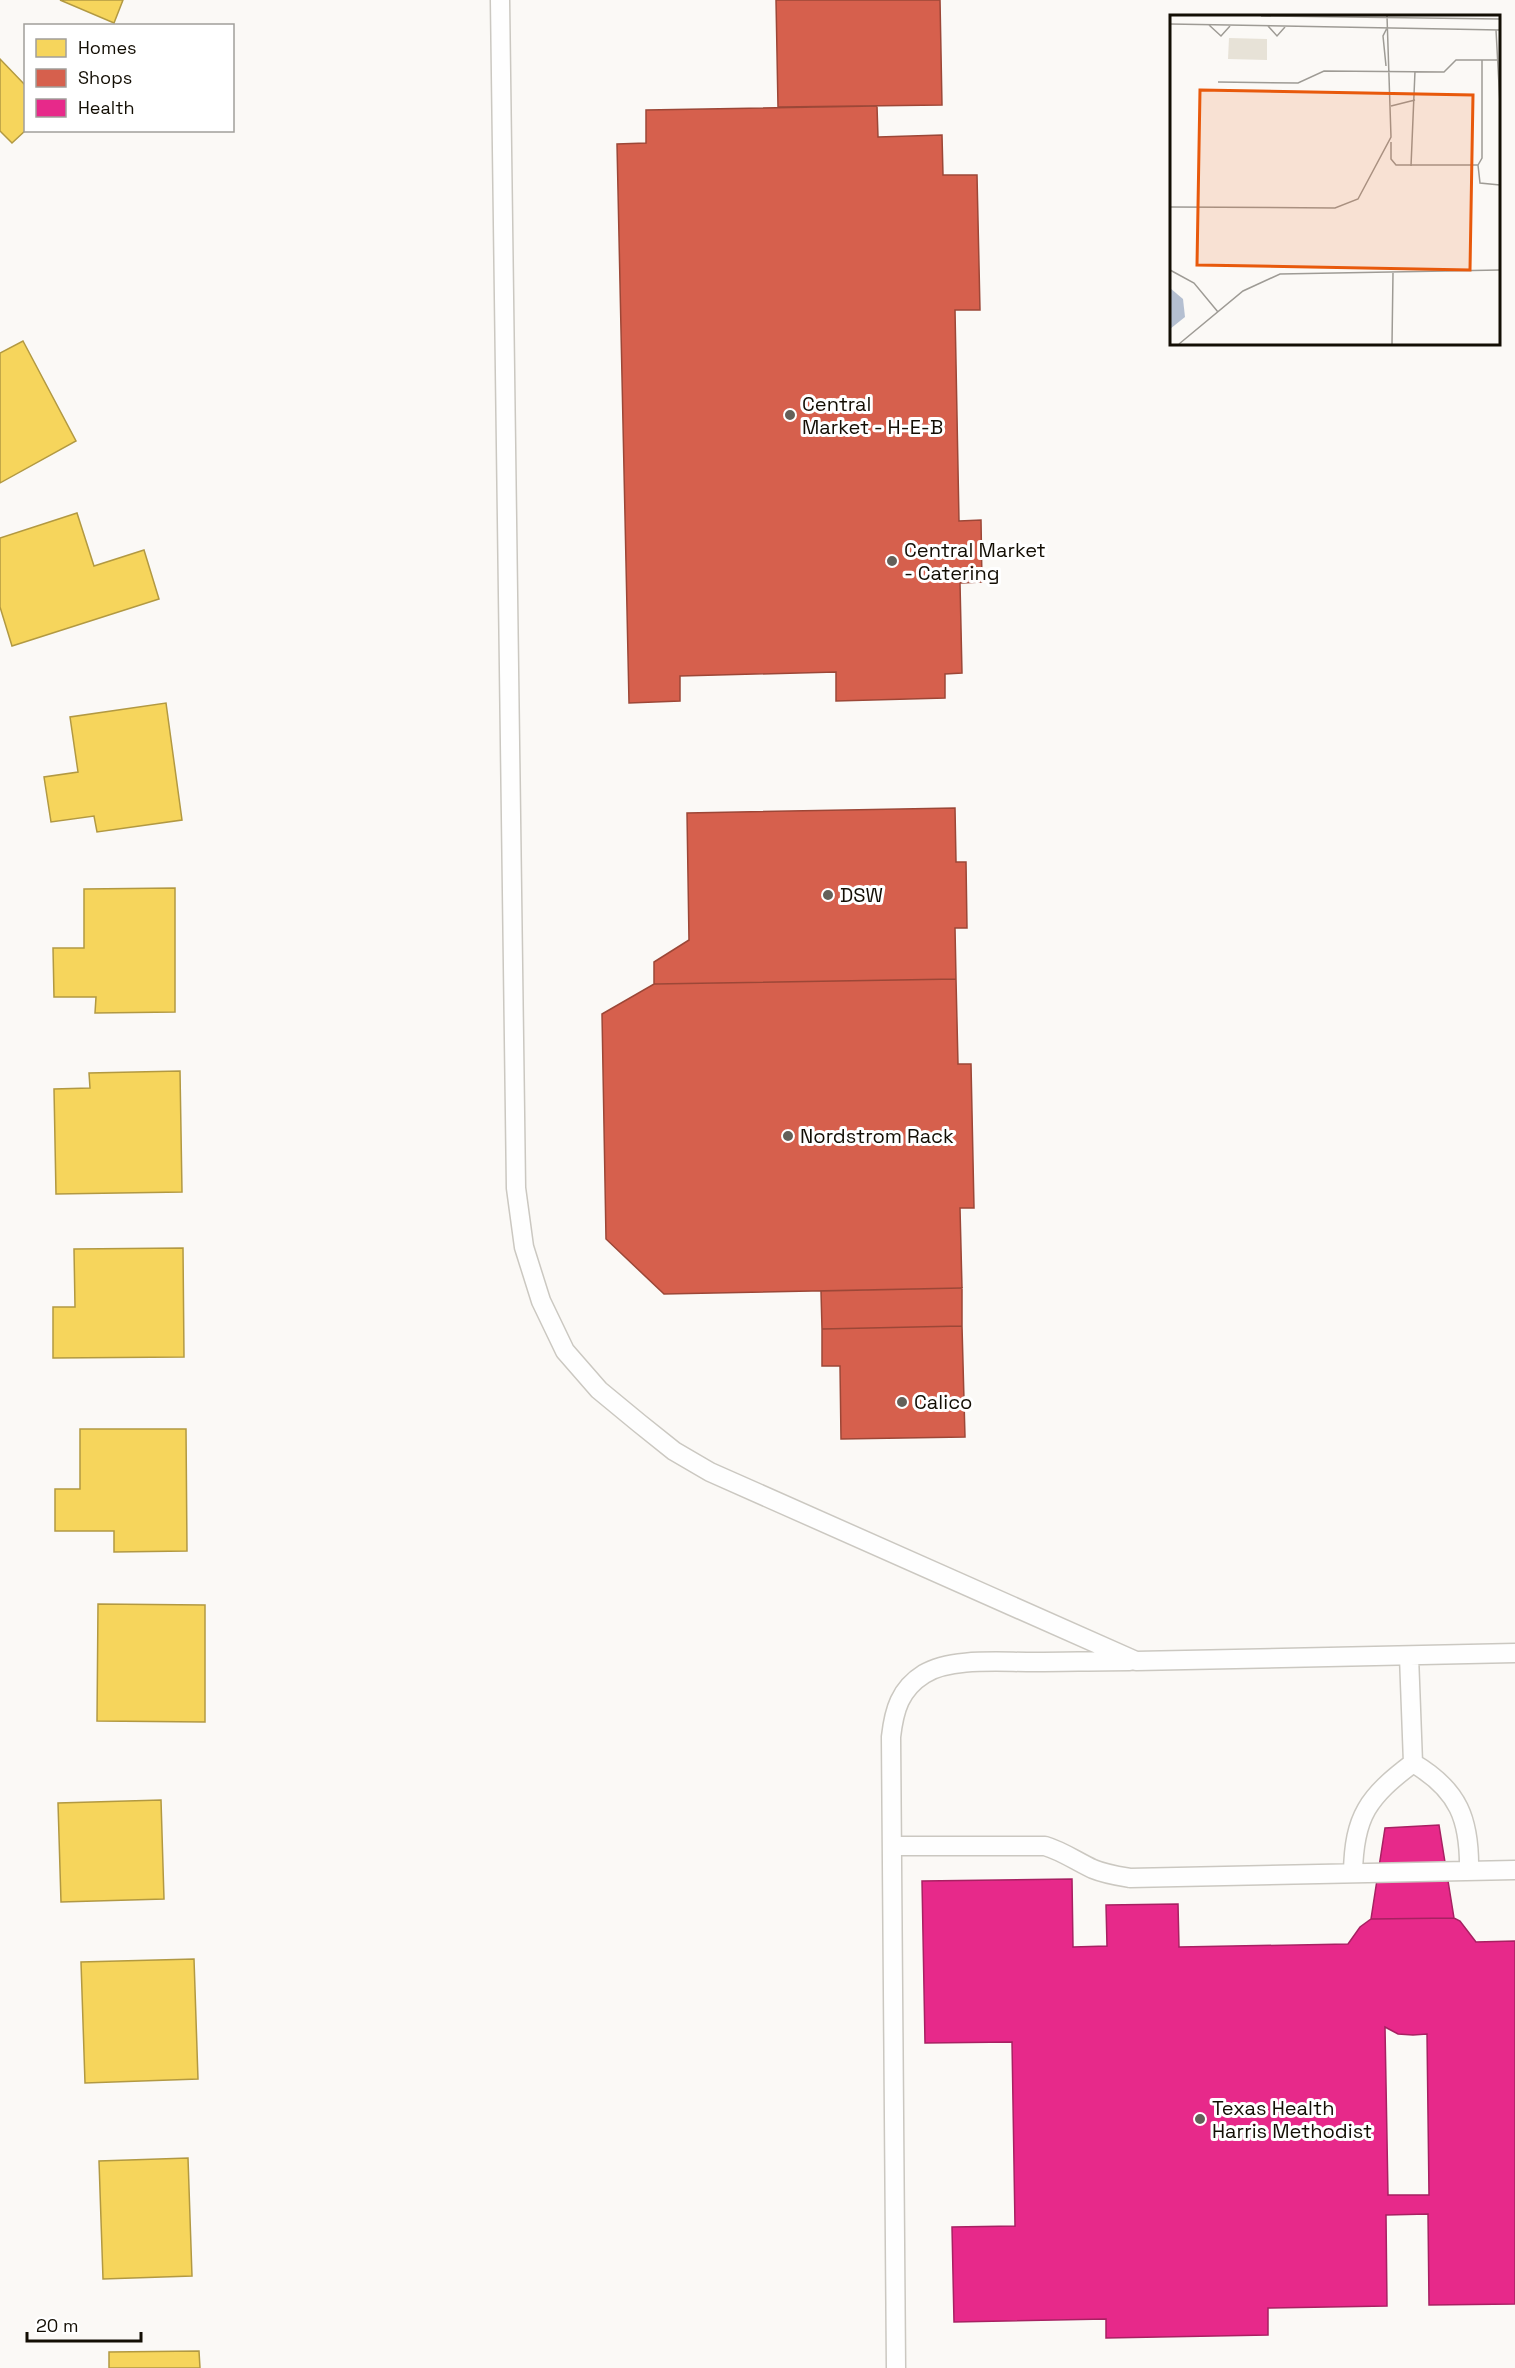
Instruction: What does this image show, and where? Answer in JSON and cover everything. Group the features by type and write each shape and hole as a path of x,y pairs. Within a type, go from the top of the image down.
{"lane":[{"path":"500,0 516,1188 524,1247 541,1300 565,1351 599,1390 674,1451 710,1472 1136,1661"},
{"path":"896,2368 891,1737 893,1713 906,1690 924,1674 947,1666 975,1663 1515,1653"},
{"path":"1409,1656 1413,1763"},
{"path":"1413,1763 1430,1773 1447,1789 1459,1805 1466,1826 1469,1871"},
{"path":"1353,1873 1356,1840 1361,1820 1371,1800 1388,1782 1413,1763"},
{"path":"892,1846 1045,1846 1059,1850 1093,1869 1130,1878 1515,1870"}],"building: Homes":[{"path":"60,0 123,0 114,23"},
{"path":"0,59 24,84 24,132 12,143 0,131"},
{"path":"23,341 76,441 0,483 0,353"},
{"path":"77,513 94,566 144,550 159,599 12,646 0,607 0,538"},
{"path":"166,703 182,820 97,832 94,816 51,822 44,777 78,772 70,717"},
{"path":"175,888 175,1012 95,1013 96,997 54,997 53,948 84,948 84,889"},
{"path":"180,1071 182,1192 56,1194 54,1089 90,1088 89,1073"},
{"path":"183,1248 184,1357 53,1358 53,1307 75,1307 74,1249"},
{"path":"80,1429 186,1429 187,1551 114,1552 114,1531 55,1531 55,1489 80,1489"},
{"path":"98,1604 205,1605 205,1722 97,1721"},
{"path":"161,1800 164,1899 61,1902 58,1803"},
{"path":"194,1959 198,2079 85,2083 81,1962"},
{"path":"188,2158 192,2276 103,2279 99,2161"},
{"path":"199,2351 200,2368 109,2368 109,2352"}],"building: Shops":[{"path":"776,0 940,0 942,105 778,107"},
{"name":"Central Market - H-E-B","path":"877,106 878,137 942,135 943,175 977,175 980,310 955,310 959,521 981,520 982,582 960,583 962,673 945,674 945,698 836,701 836,672 680,676 680,701 629,703 617,144 646,143 646,110"},
{"name":"DSW","path":"955,808 956,862 966,862 967,928 955,928 956,979 654,984 654,962 689,940 687,813"},
{"name":"Nordstrom Rack","path":"956,979 958,1064 971,1064 974,1208 960,1208 962,1288 664,1294 606,1239 602,1014 654,984"},
{"path":"962,1288 962,1326 822,1329 821,1291"},
{"name":"Calico","path":"962,1326 965,1437 841,1439 840,1366 822,1366 822,1329"}],"building: Health":[{"path":"1439,1825 1454,1918 1371,1919 1385,1828"},
{"name":"Texas Health Harris Methodist","path":"1072,1879 1073,1947 1107,1946 1106,1905 1178,1904 1179,1947 1348,1944 1360,1927 1371,1919 1454,1918 1460,1921 1476,1942 1515,1941 1515,2304 1429,2305 1428,2214 1386,2215 1387,2306 1268,2308 1268,2335 1106,2338 1106,2319 954,2322 952,2227 1015,2226 1012,2042 925,2043 922,1881","holes":["1385,2027 1398,2034 1427,2034 1429,2195 1388,2195"]}],"place":[{"name":"Central Market - H-E-B","path":"790,415"},
{"name":"Central Market - Catering","path":"892,561"},
{"name":"DSW","path":"828,895"},
{"name":"Nordstrom Rack","path":"788,1136"},
{"name":"Calico","path":"902,1402"},
{"name":"Texas Health Harris Methodist","path":"1200,2119"}]}
